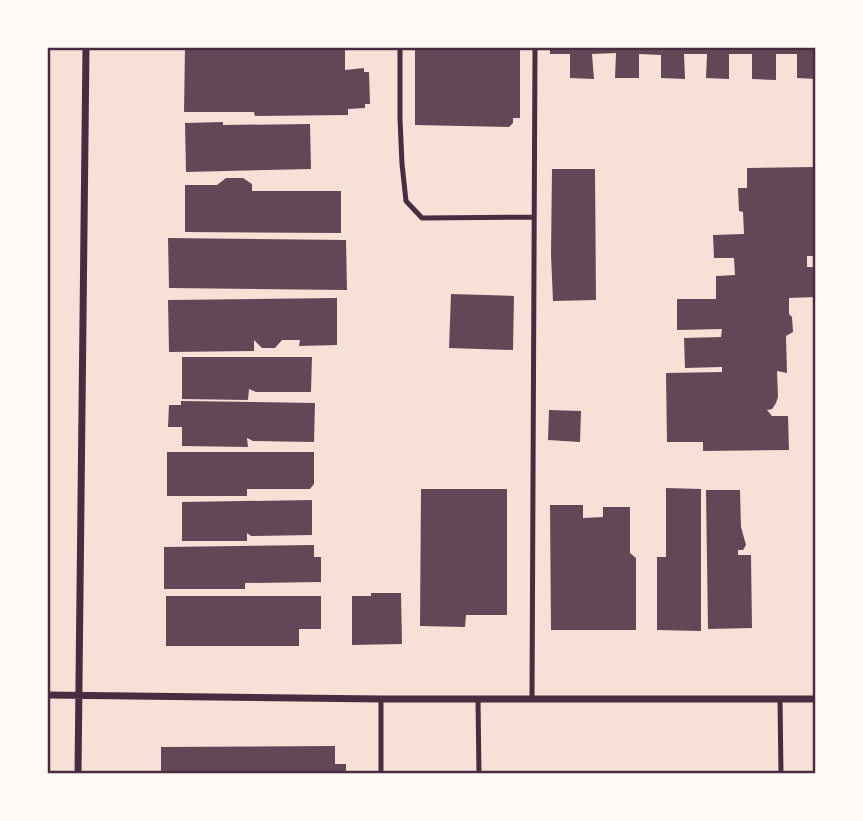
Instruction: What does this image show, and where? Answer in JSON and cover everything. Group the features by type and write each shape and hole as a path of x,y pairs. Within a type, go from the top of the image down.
{"street":[{"path":"78,774 86,47"},
{"path":"47,695 382,699 816,699"}],"lane":[{"path":"400,47 401,164 406,201 422,218 534,217"},
{"path":"532,699 535,47"},
{"path":"381,774 382,699"},
{"path":"478,699 479,774"},
{"path":"780,699 781,774"}],"building":[{"path":"185,47 345,47 345,70 364,68 364,72 369,72 370,104 365,104 365,108 348,109 348,115 255,116 254,112 184,112"},
{"path":"415,47 520,47 520,118 513,118 509,127 415,125"},
{"path":"550,47 816,47 816,79 797,78 797,54 776,54 776,80 752,79 752,54 729,54 729,79 706,78 707,54 684,54 685,79 661,78 661,55 639,54 639,78 615,78 616,53 592,54 594,79 570,78 570,54 550,54"},
{"path":"223,122 223,125 310,124 311,169 186,172 185,123"},
{"path":"816,167 816,256 807,256 807,267 816,267 816,297 789,298 793,332 786,336 787,373 777,371 778,397 772,409 767,410 772,416 788,416 789,450 703,451 703,442 667,442 666,373 722,372 722,367 685,368 684,338 721,337 722,329 677,330 677,299 716,299 716,276 735,275 734,258 714,258 713,235 744,234 738,188 747,188 747,168"},
{"path":"552,169 595,169 596,300 553,301"},
{"path":"226,178 243,178 252,184 252,191 341,191 341,233 185,232 185,185 217,185"},
{"path":"168,238 346,240 347,290 169,288"},
{"path":"451,294 514,296 513,350 449,348"},
{"path":"337,298 337,345 299,346 300,340 282,340 275,348 262,348 254,340 254,351 169,352 168,300"},
{"path":"182,357 312,357 311,392 256,392 249,389 248,400 182,399"},
{"path":"181,401 315,403 314,442 253,441 247,438 248,447 182,446 182,427 168,427 169,405 181,405"},
{"path":"549,410 581,411 580,442 548,440"},
{"path":"167,452 314,452 314,484 310,489 247,489 247,496 167,496"},
{"path":"666,488 701,489 701,631 657,630 657,557 666,557"},
{"path":"421,489 507,489 507,615 466,615 465,627 420,626"},
{"path":"706,490 740,490 741,527 746,545 743,550 738,550 738,555 751,555 752,628 708,629"},
{"path":"312,500 312,535 251,536 247,533 247,541 182,541 182,502"},
{"path":"550,505 583,505 583,518 603,517 603,507 630,507 630,553 636,558 636,630 551,630"},
{"path":"314,545 314,557 321,557 321,582 245,583 245,589 164,589 164,547"},
{"path":"371,593 401,593 402,644 352,645 352,596 371,596"},
{"path":"166,596 321,596 321,629 299,629 299,646 166,646"},
{"path":"335,746 335,764 346,764 346,774 161,774 161,747"}]}
